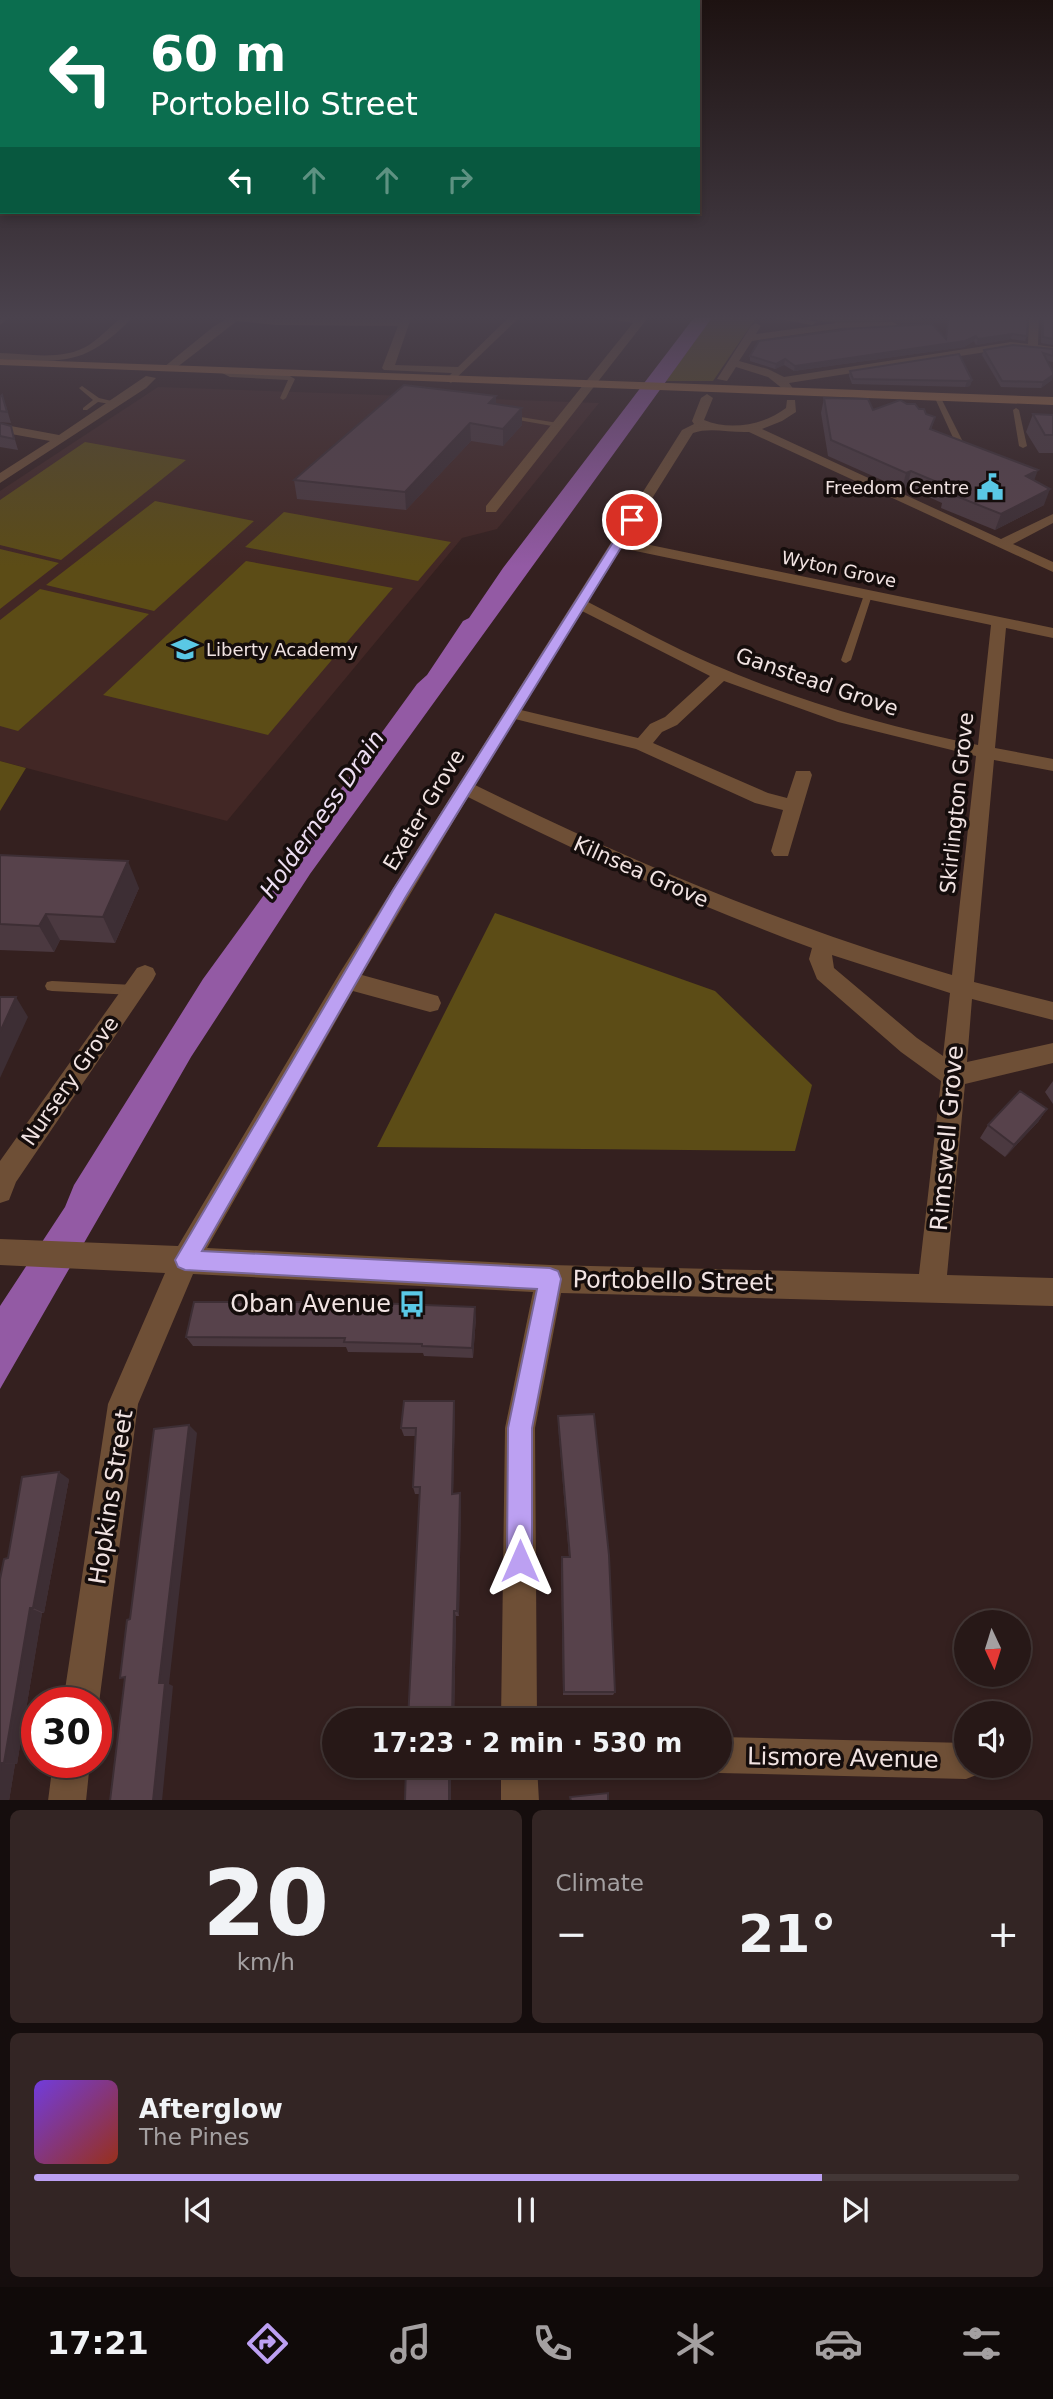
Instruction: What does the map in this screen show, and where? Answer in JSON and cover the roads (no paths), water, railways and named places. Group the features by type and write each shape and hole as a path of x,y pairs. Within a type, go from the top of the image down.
{"street":[{"path":"0,479 122,399"},
{"path":"491,509 578,399"},
{"path":"707,399 698,421 703,425 729,429 751,428 771,423 792,409 789,399"},
{"path":"898,399 1053,411"},
{"path":"939,402 1053,401"},
{"name":"Exeter Grove","path":"185,1260 347,980 464,787 688,429 703,425"},
{"path":"0,428 61,439"},
{"path":"751,428 1053,568"},
{"path":"1002,544 1053,518"},
{"name":"Wyton Grove","path":"618,543 1053,633"},
{"name":"Ganstead Grove","path":"579,604 721,675 795,702 886,731 1053,765"},
{"name":"Skirlington Grove","path":"961,989 999,622"},
{"path":"642,745 656,728 671,721 721,675"},
{"path":"511,713 642,745 762,798 792,806"},
{"path":"781,851 803,775"},
{"name":"Kilnsea Grove","path":"464,787 628,868 725,908 824,945 961,989 1053,1011"},
{"path":"824,945 820,959 825,973 909,1045 953,1076 1041,1055"},
{"path":"347,980 430,1003"},
{"name":"Nursery Grove","path":"0,1191 5,1176 139,982"},
{"name":"Rimswell Grove","path":"932,1287 961,989"},
{"name":"Portobello Street","path":"9,1252 550,1279 1053,1292"},
{"name":"Hopkins Street","path":"83,1687 123,1404 185,1260"},
{"path":"519,1708 520,1428 550,1279"},
{"name":"Lismore Avenue","path":"732,1755 954,1761"},
{"path":"67,1800 70,1778"},
{"path":"519,1778 520,1800"}],"lane":[{"path":"85,409 97,400 117,403"},
{"path":"939,402 959,442 962,454"},
{"path":"1016,410 1024,446"},
{"path":"508,417 558,425"},
{"path":"846,660 869,595"},
{"path":"52,986 139,982"}],"place":[{"name":"Freedom Centre","path":"990,487"},
{"name":"Liberty Academy","path":"185,649"},
{"name":"Oban Avenue","path":"412,1304"}],"water label":[{"name":"Holderness Drain","path":"322,814"}]}
